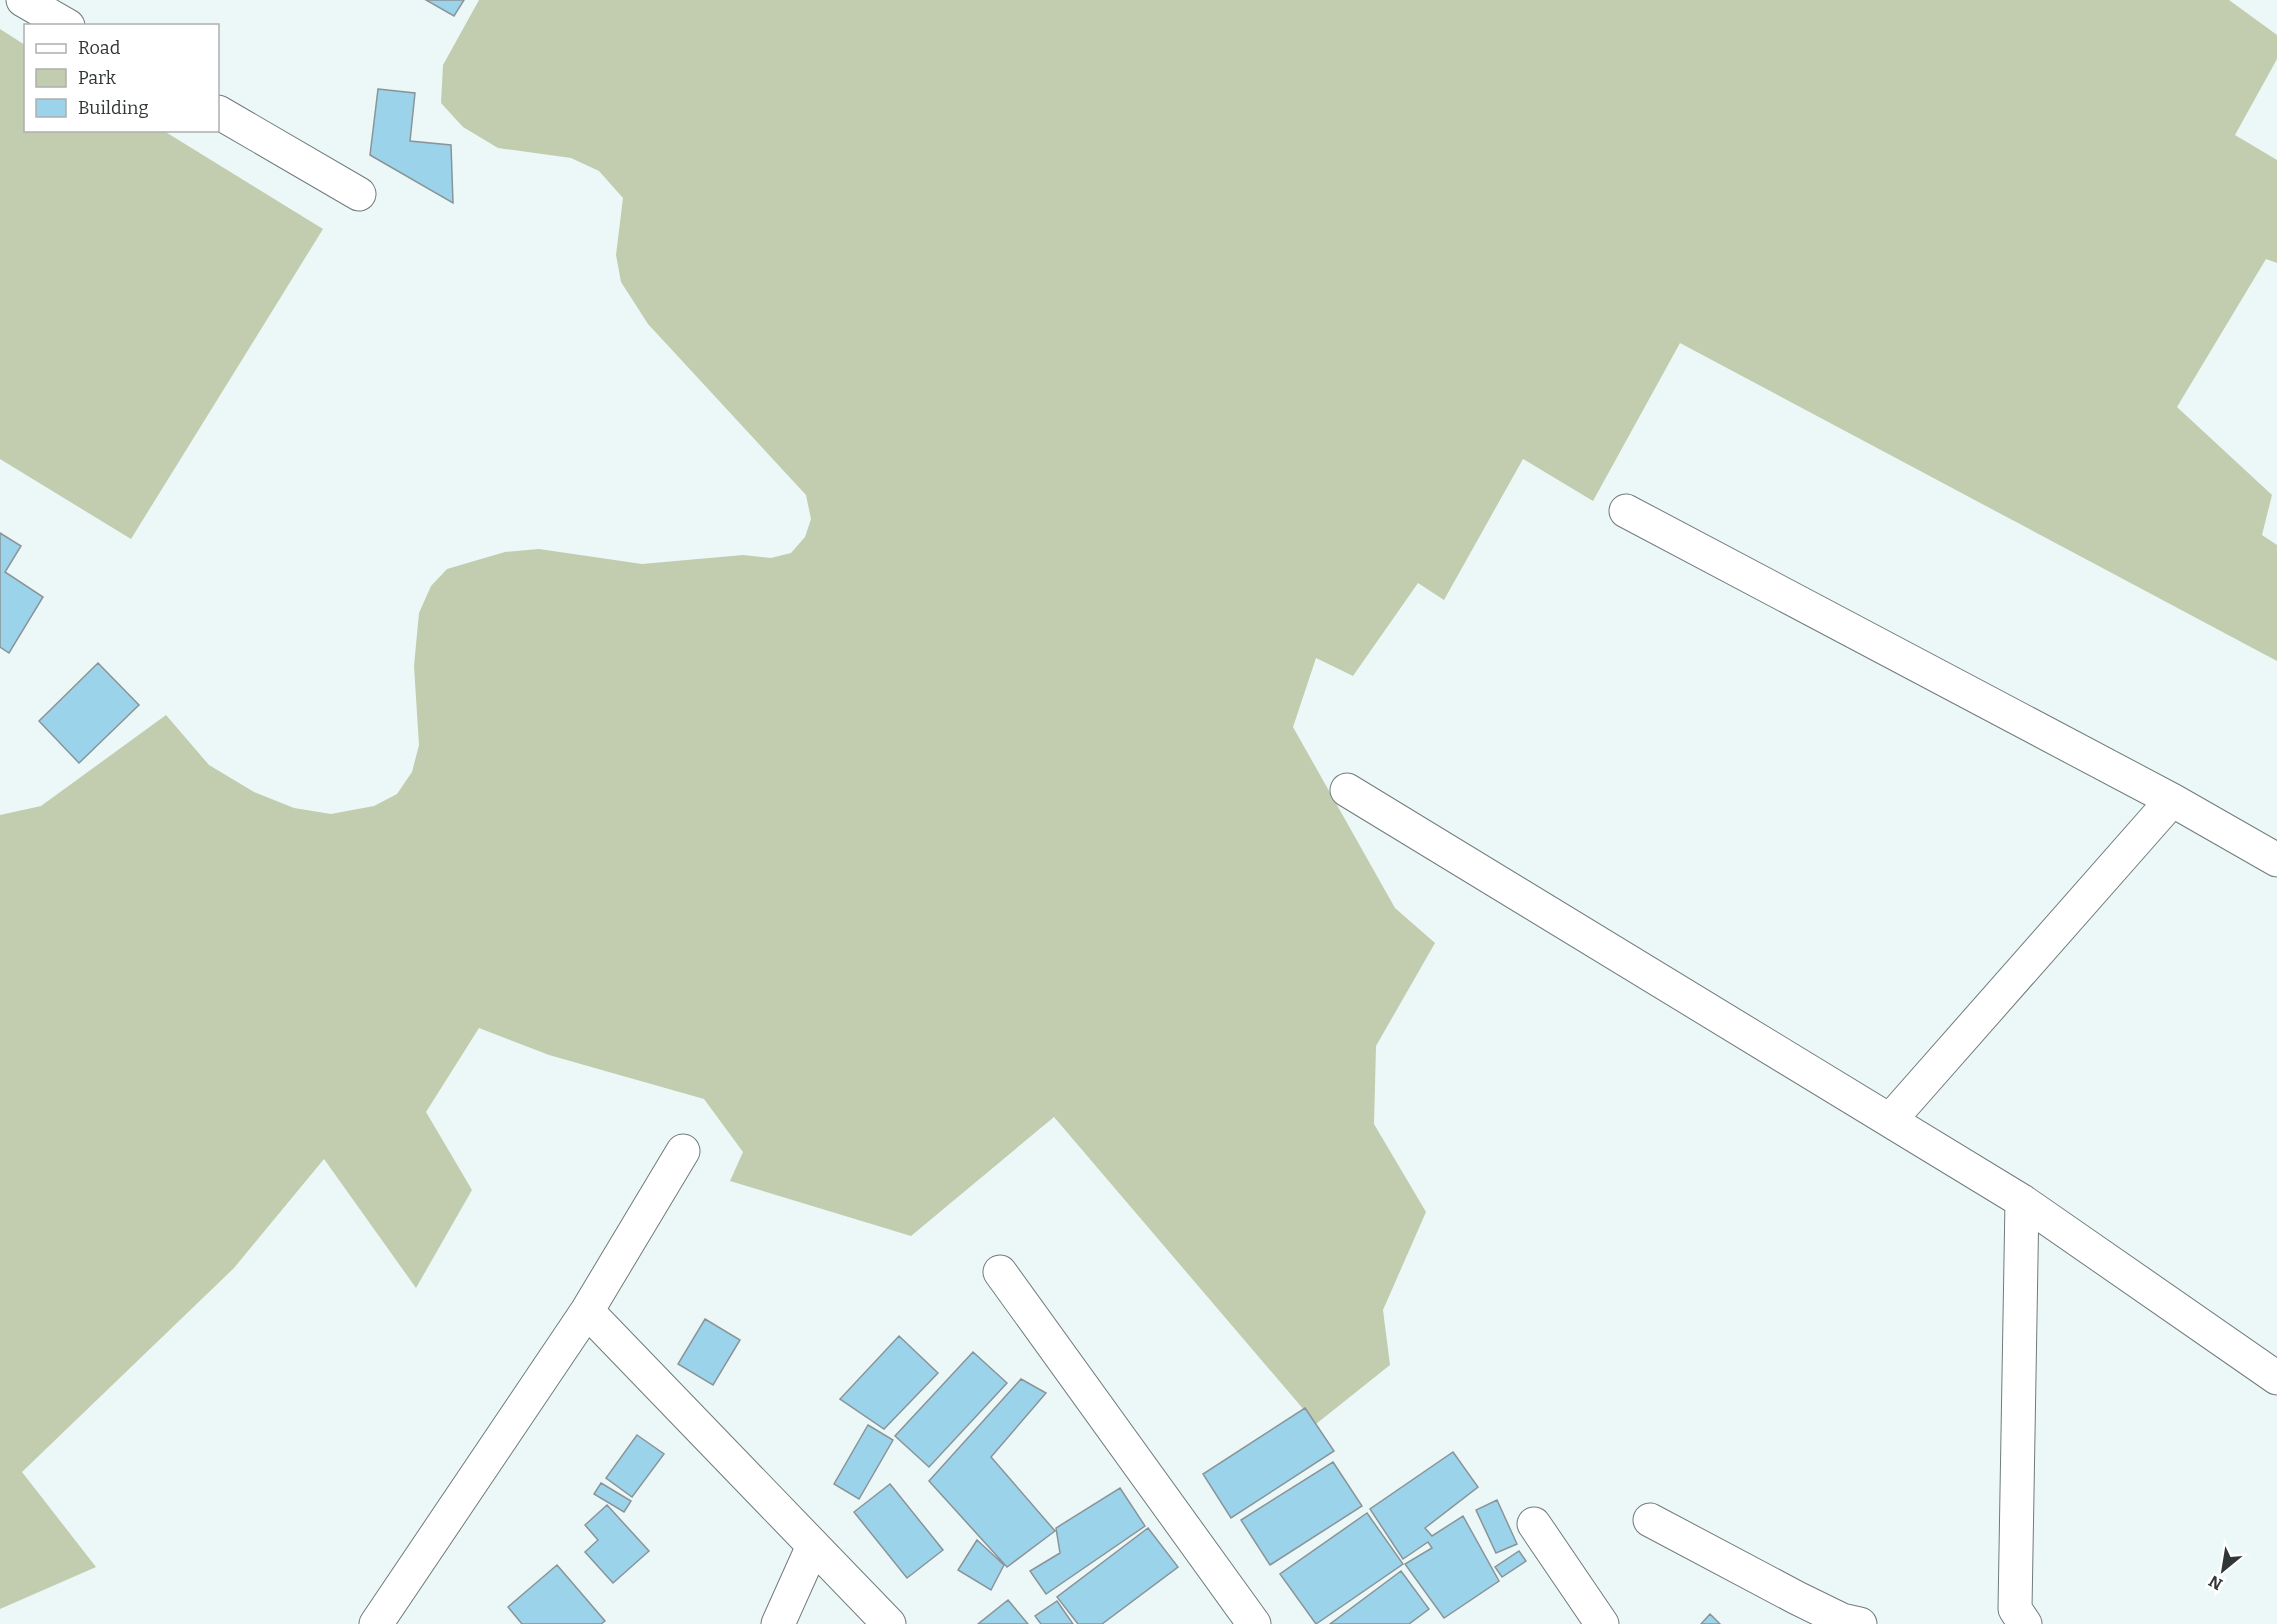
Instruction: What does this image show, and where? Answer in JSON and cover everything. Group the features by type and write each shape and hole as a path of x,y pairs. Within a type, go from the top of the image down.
{"street":[{"path":"23,0 68,16"},
{"path":"219,113 359,194"},
{"path":"1626,511 2172,800 2277,860"},
{"path":"1347,790 1891,1119 2022,1201 2277,1378"},
{"path":"1891,1119 2172,800"},
{"path":"376,1624 587,1311 683,1151"},
{"path":"2022,1201 2015,1609 2025,1624"},
{"path":"1000,1272 1254,1624"},
{"path":"587,1311 889,1624"},
{"path":"1650,1520 1797,1598 1842,1620 1860,1624"},
{"path":"1534,1524 1602,1624"},
{"path":"778,1624 813,1546"}],"green space":[{"path":"479,0 2229,0 2277,35 2277,59 2235,135 2277,160 2277,263 2266,259 2177,407 2272,495 2262,535 2277,545 2277,661 1680,343 1593,501 1523,459 1444,600 1418,583 1353,676 1316,658 1293,727 1395,908 1435,943 1376,1046 1374,1124 1426,1212 1383,1310 1390,1365 1316,1424 1054,1117 911,1236 730,1181 743,1152 704,1099 549,1055 479,1028 426,1112 472,1190 416,1288 324,1159 234,1268 22,1472 96,1567 0,1609 0,815 41,806 166,715 209,765 254,792 294,808 331,814 374,806 397,794 412,772 419,745 414,666 419,613 431,586 447,569 505,552 539,549 642,564 743,555 771,558 791,553 805,537 811,519 806,495 648,324 621,282 616,255 623,198 599,171 571,158 498,148 463,127 441,103 443,65"},
{"path":"0,29 24,44 24,132 166,132 323,229 131,539 0,459"}],"building":[{"path":"426,0 464,0 454,16"},
{"path":"378,89 415,93 410,141 451,145 453,203 370,155"},
{"path":"0,533 21,546 5,572 43,597 9,653 0,647"},
{"path":"98,663 139,705 79,763 39,721"},
{"path":"705,1319 740,1340 713,1385 678,1364"},
{"path":"899,1336 938,1373 884,1429 840,1399"},
{"path":"973,1352 1007,1383 929,1467 895,1436"},
{"path":"1021,1379 1046,1393 991,1457 1055,1531 1007,1567 929,1481"},
{"path":"1305,1408 1334,1451 1231,1518 1203,1474"},
{"path":"868,1425 893,1440 859,1499 834,1484"},
{"path":"637,1435 664,1454 632,1497 606,1478"},
{"path":"1453,1452 1478,1487 1425,1528 1432,1536 1463,1516 1499,1581 1444,1618 1405,1564 1432,1548 1428,1542 1403,1559 1370,1509"},
{"path":"1333,1462 1362,1506 1270,1565 1241,1520"},
{"path":"601,1483 631,1501 624,1512 594,1494"},
{"path":"890,1484 943,1550 907,1578 854,1512"},
{"path":"1120,1488 1145,1526 1046,1594 1030,1571 1060,1553 1056,1528"},
{"path":"1497,1500 1517,1544 1496,1553 1476,1510"},
{"path":"607,1505 649,1551 613,1583 585,1552 598,1540 585,1525"},
{"path":"1367,1513 1403,1564 1316,1624 1280,1574"},
{"path":"1148,1528 1178,1567 1102,1624 1078,1624 1057,1597"},
{"path":"977,1540 1004,1565 991,1590 958,1570"},
{"path":"1519,1551 1526,1561 1502,1577 1495,1567"},
{"path":"557,1565 605,1621 601,1624 522,1624 508,1607"},
{"path":"1401,1571 1429,1609 1409,1624 1330,1624"},
{"path":"1008,1600 1028,1624 978,1624"},
{"path":"1057,1601 1073,1624 1041,1624 1035,1616"},
{"path":"1710,1614 1720,1624 1701,1624"}]}
